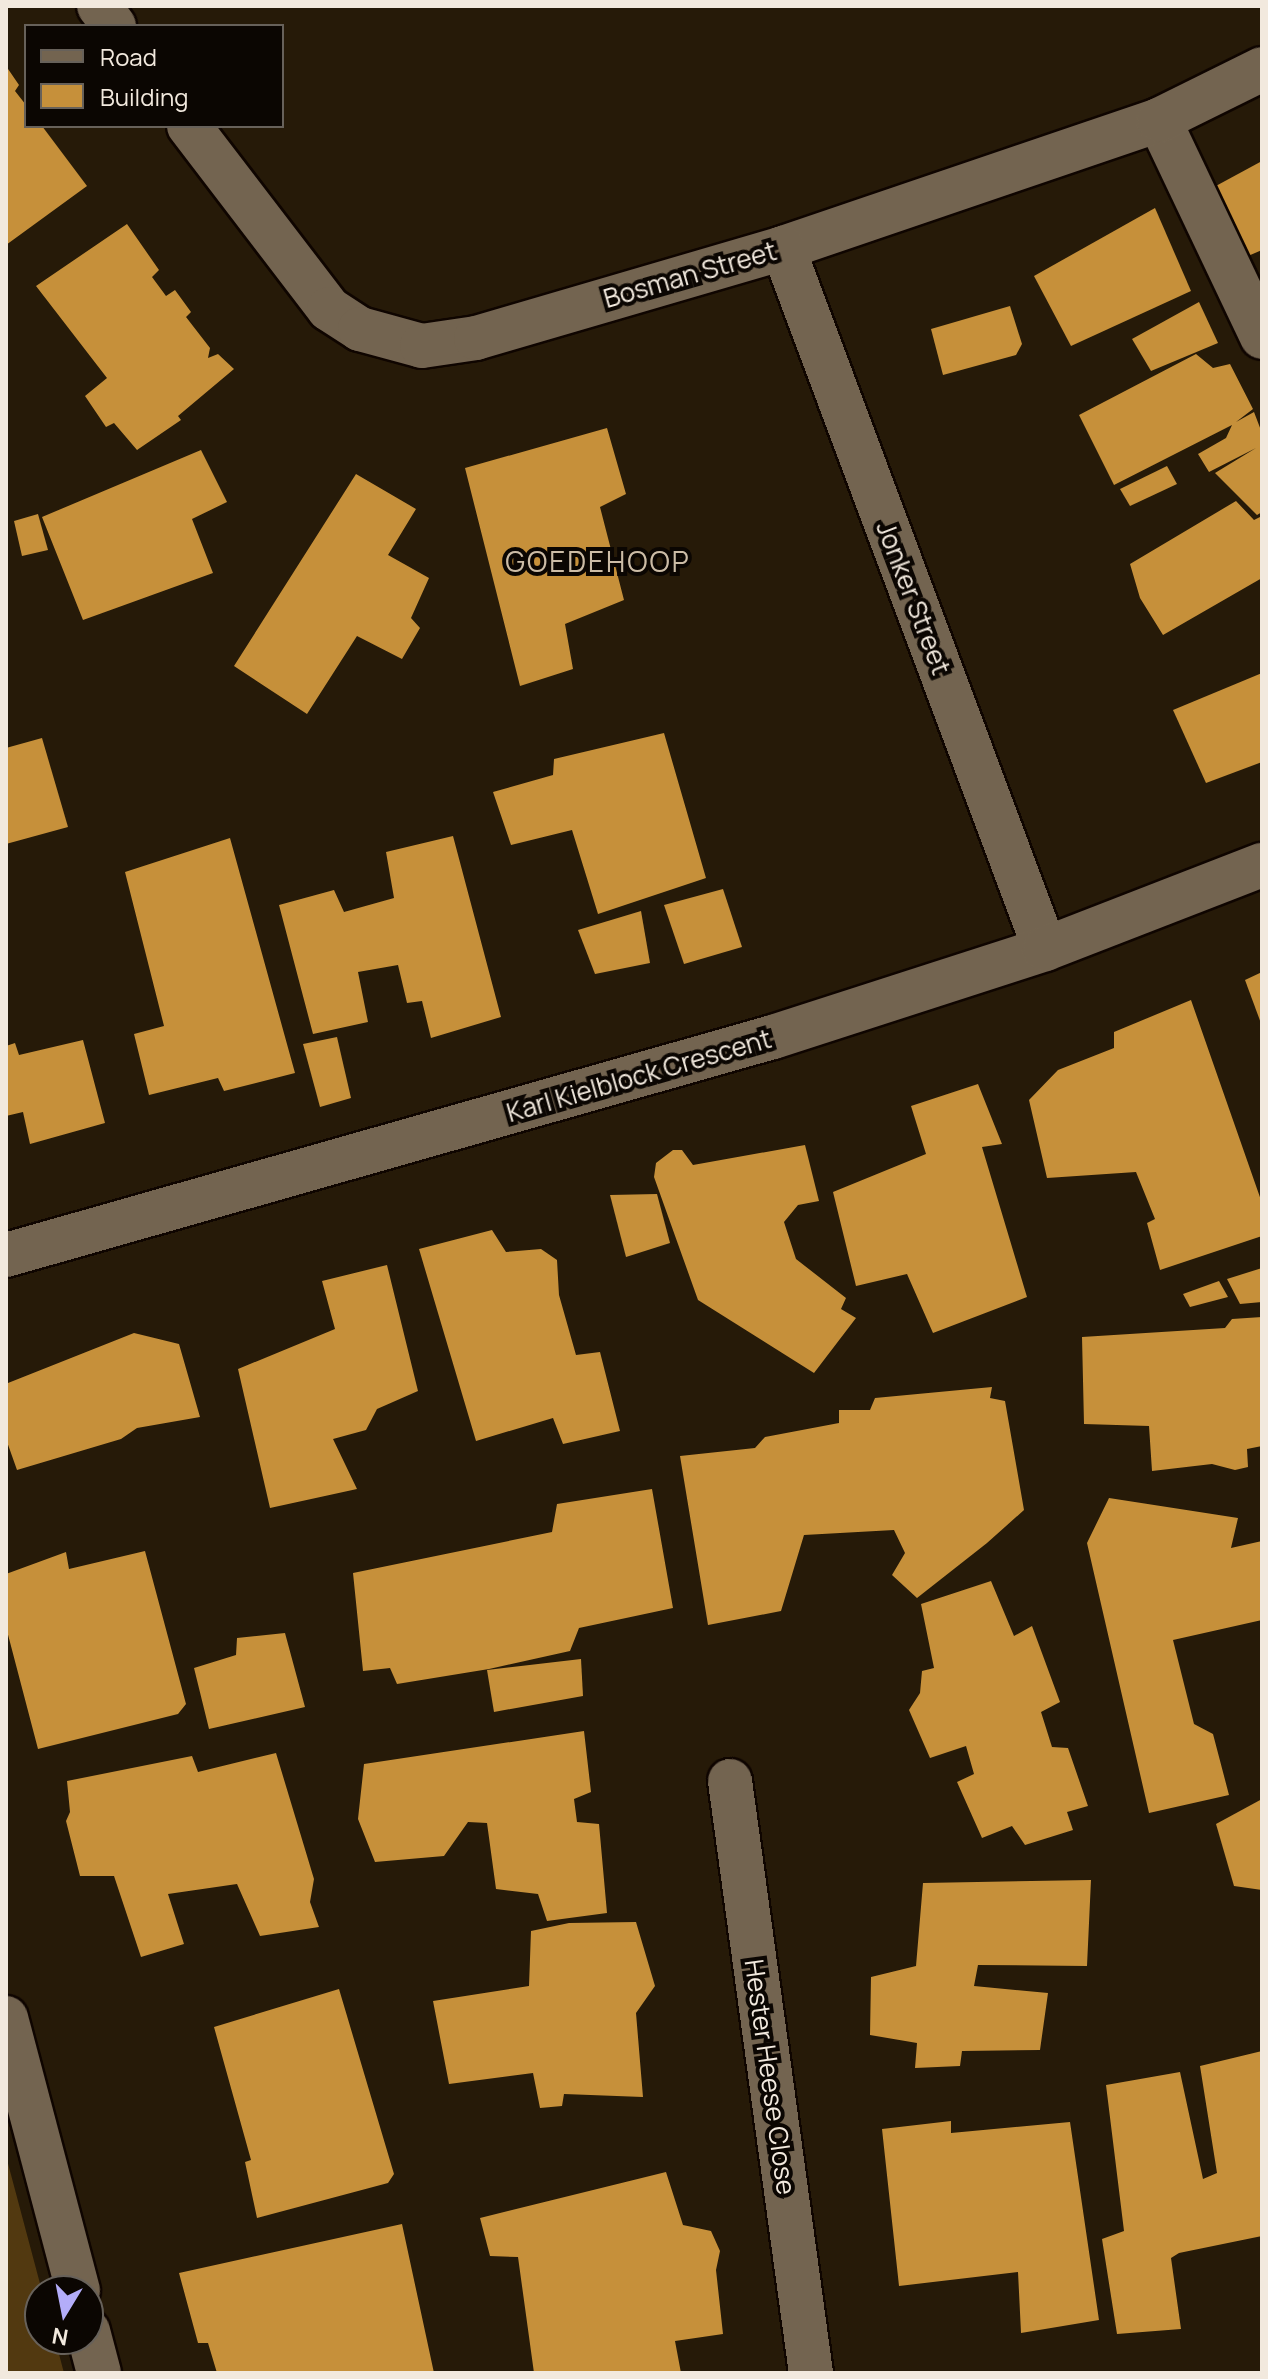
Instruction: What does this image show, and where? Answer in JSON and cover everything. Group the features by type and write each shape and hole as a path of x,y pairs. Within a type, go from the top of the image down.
{"street":[{"path":"99,6 112,24"},
{"name":"Bosman Street","path":"191,128 329,309 360,329 394,342 422,346 476,338 783,248 1159,120 1262,69"},
{"path":"1159,120 1262,337"},
{"name":"Jonker Street","path":"783,248 1045,949"},
{"name":"Karl Kielblock Crescent","path":"6,1255 773,1037 1045,949 1262,865"},
{"name":"Hester Heese Close","path":"730,1781 811,2373"},
{"path":"6,2018 74,2275"}],"shaded area":[{"path":"6,2156 38,2275 24,2275 24,2355 59,2355 64,2373 6,2373"}],"building":[{"path":"6,66 19,85 15,91 24,102 24,128 44,128 87,186 6,245"},
{"path":"1262,161 1262,250 1248,256 1214,187"},
{"path":"1155,208 1191,291 1071,346 1034,276"},
{"path":"127,224 159,270 152,277 166,296 175,290 191,312 186,317 210,348 208,358 218,354 234,369 178,416 181,420 137,450 114,423 106,427 85,396 107,378 36,286"},
{"path":"1199,302 1218,343 1151,371 1132,339"},
{"path":"1010,306 1022,344 1016,355 943,375 931,329"},
{"path":"1196,354 1213,368 1230,364 1253,409 1236,422 1254,412 1262,433 1262,512 1257,515 1215,473 1256,448 1209,472 1198,454 1226,438 1232,425 1114,485 1079,415"},
{"path":"607,428 626,494 600,507 624,600 565,624 573,669 520,686 465,468"},
{"path":"201,450 227,502 192,519 213,573 83,620 42,517"},
{"path":"1167,466 1177,484 1130,506 1120,489"},
{"path":"356,474 416,509 388,555 429,578 411,618 420,628 402,659 357,636 307,714 234,666"},
{"path":"1236,501 1254,520 1262,516 1262,578 1163,635 1140,598 1130,564"},
{"path":"38,514 48,550 22,556 14,521"},
{"path":"1262,673 1262,762 1206,783 1173,710"},
{"path":"664,733 706,878 598,914 572,830 511,845 493,792 553,775 554,759"},
{"path":"42,738 68,827 6,844 6,748"},
{"path":"453,836 501,1017 431,1038 422,1001 407,1003 398,965 358,972 368,1022 313,1034 279,905 334,890 344,912 394,898 386,852"},
{"path":"230,838 295,1073 224,1091 218,1078 149,1095 134,1034 164,1026 125,872"},
{"path":"723,889 742,947 684,964 664,905"},
{"path":"641,911 650,963 595,974 578,930"},
{"path":"1262,972 1262,1026 1245,980"},
{"path":"1191,1000 1262,1203 1262,1236 1160,1270 1147,1223 1155,1219 1136,1172 1047,1178 1029,1100 1058,1070 1114,1048 1114,1032"},
{"path":"337,1037 351,1098 320,1107 303,1044"},
{"path":"83,1040 105,1123 30,1144 23,1112 6,1116 6,1046 15,1043 19,1055"},
{"path":"978,1084 1002,1144 982,1147 1027,1297 933,1333 907,1274 856,1286 833,1192 926,1154 911,1106"},
{"path":"805,1145 819,1201 798,1205 784,1222 796,1259 846,1298 841,1309 856,1318 814,1373 698,1300 654,1177 656,1163 673,1150 682,1150 693,1165"},
{"path":"657,1194 670,1243 626,1257 610,1195"},
{"path":"492,1230 506,1252 541,1249 557,1260 559,1295 576,1355 600,1352 620,1431 563,1444 553,1418 476,1441 419,1249"},
{"path":"387,1265 418,1391 377,1409 366,1430 333,1439 357,1489 270,1508 238,1369 335,1329 322,1281"},
{"path":"1262,1268 1262,1302 1240,1304 1227,1279"},
{"path":"1219,1281 1228,1297 1190,1307 1183,1294"},
{"path":"1262,1317 1262,1446 1247,1449 1248,1467 1235,1470 1212,1464 1152,1471 1149,1426 1084,1424 1082,1337 1225,1328 1232,1319"},
{"path":"134,1333 179,1344 200,1417 137,1428 121,1439 17,1470 6,1439 8,1383"},
{"path":"992,1387 990,1398 1005,1401 1024,1510 987,1543 917,1598 892,1575 905,1553 894,1530 804,1535 781,1611 708,1625 680,1456 755,1448 765,1437 839,1423 839,1410 870,1410 875,1398"},
{"path":"652,1489 673,1608 579,1628 570,1651 489,1669 397,1684 390,1668 363,1671 353,1573 552,1532 557,1504"},
{"path":"1109,1498 1238,1518 1231,1548 1262,1541 1262,1620 1173,1640 1194,1724 1213,1734 1229,1795 1149,1813 1087,1543"},
{"path":"145,1551 186,1704 178,1714 38,1749 6,1627 6,1574 66,1552 69,1569"},
{"path":"991,1581 1014,1636 1032,1626 1060,1702 1041,1712 1052,1747 1068,1748 1088,1806 1067,1812 1073,1830 1025,1845 1012,1826 982,1838 957,1782 974,1774 966,1746 930,1758 909,1710 920,1693 922,1671 934,1668 921,1604"},
{"path":"285,1633 305,1707 209,1729 194,1668 236,1655 237,1638"},
{"path":"581,1659 583,1696 494,1712 487,1670"},
{"path":"584,1731 591,1792 574,1799 577,1822 599,1824 607,1913 547,1921 538,1894 496,1889 487,1823 468,1822 444,1856 375,1862 358,1819 364,1764"},
{"path":"276,1753 314,1879 310,1902 319,1927 260,1936 237,1884 168,1894 184,1944 141,1957 114,1876 80,1876 66,1821 70,1812 67,1781 192,1756 198,1772"},
{"path":"1262,1799 1262,1890 1234,1886 1216,1824"},
{"path":"1091,1880 1087,1966 978,1965 974,1986 1048,1993 1040,2050 962,2051 960,2066 915,2068 917,2043 870,2035 871,1977 916,1966 923,1883"},
{"path":"636,1922 655,1986 636,2013 643,2097 564,2094 562,2106 540,2108 533,2073 449,2084 433,2001 529,1986 531,1931 569,1923"},
{"path":"339,1989 394,2174 388,2183 257,2218 245,2162 251,2160 214,2027"},
{"path":"1262,2051 1262,2236 1179,2253 1171,2258 1181,2329 1117,2334 1102,2239 1124,2231 1106,2085 1180,2072 1203,2179 1217,2173 1200,2066"},
{"path":"951,2121 951,2133 1070,2122 1099,2320 1021,2333 1018,2272 899,2286 882,2129"},
{"path":"666,2172 683,2225 711,2231 720,2251 716,2270 723,2334 675,2341 681,2373 534,2373 518,2257 490,2256 480,2218"},
{"path":"402,2224 434,2373 217,2373 208,2343 198,2343 179,2273"}],"district":[{"name":"GOEDEHOOP","path":"598,561"}]}
